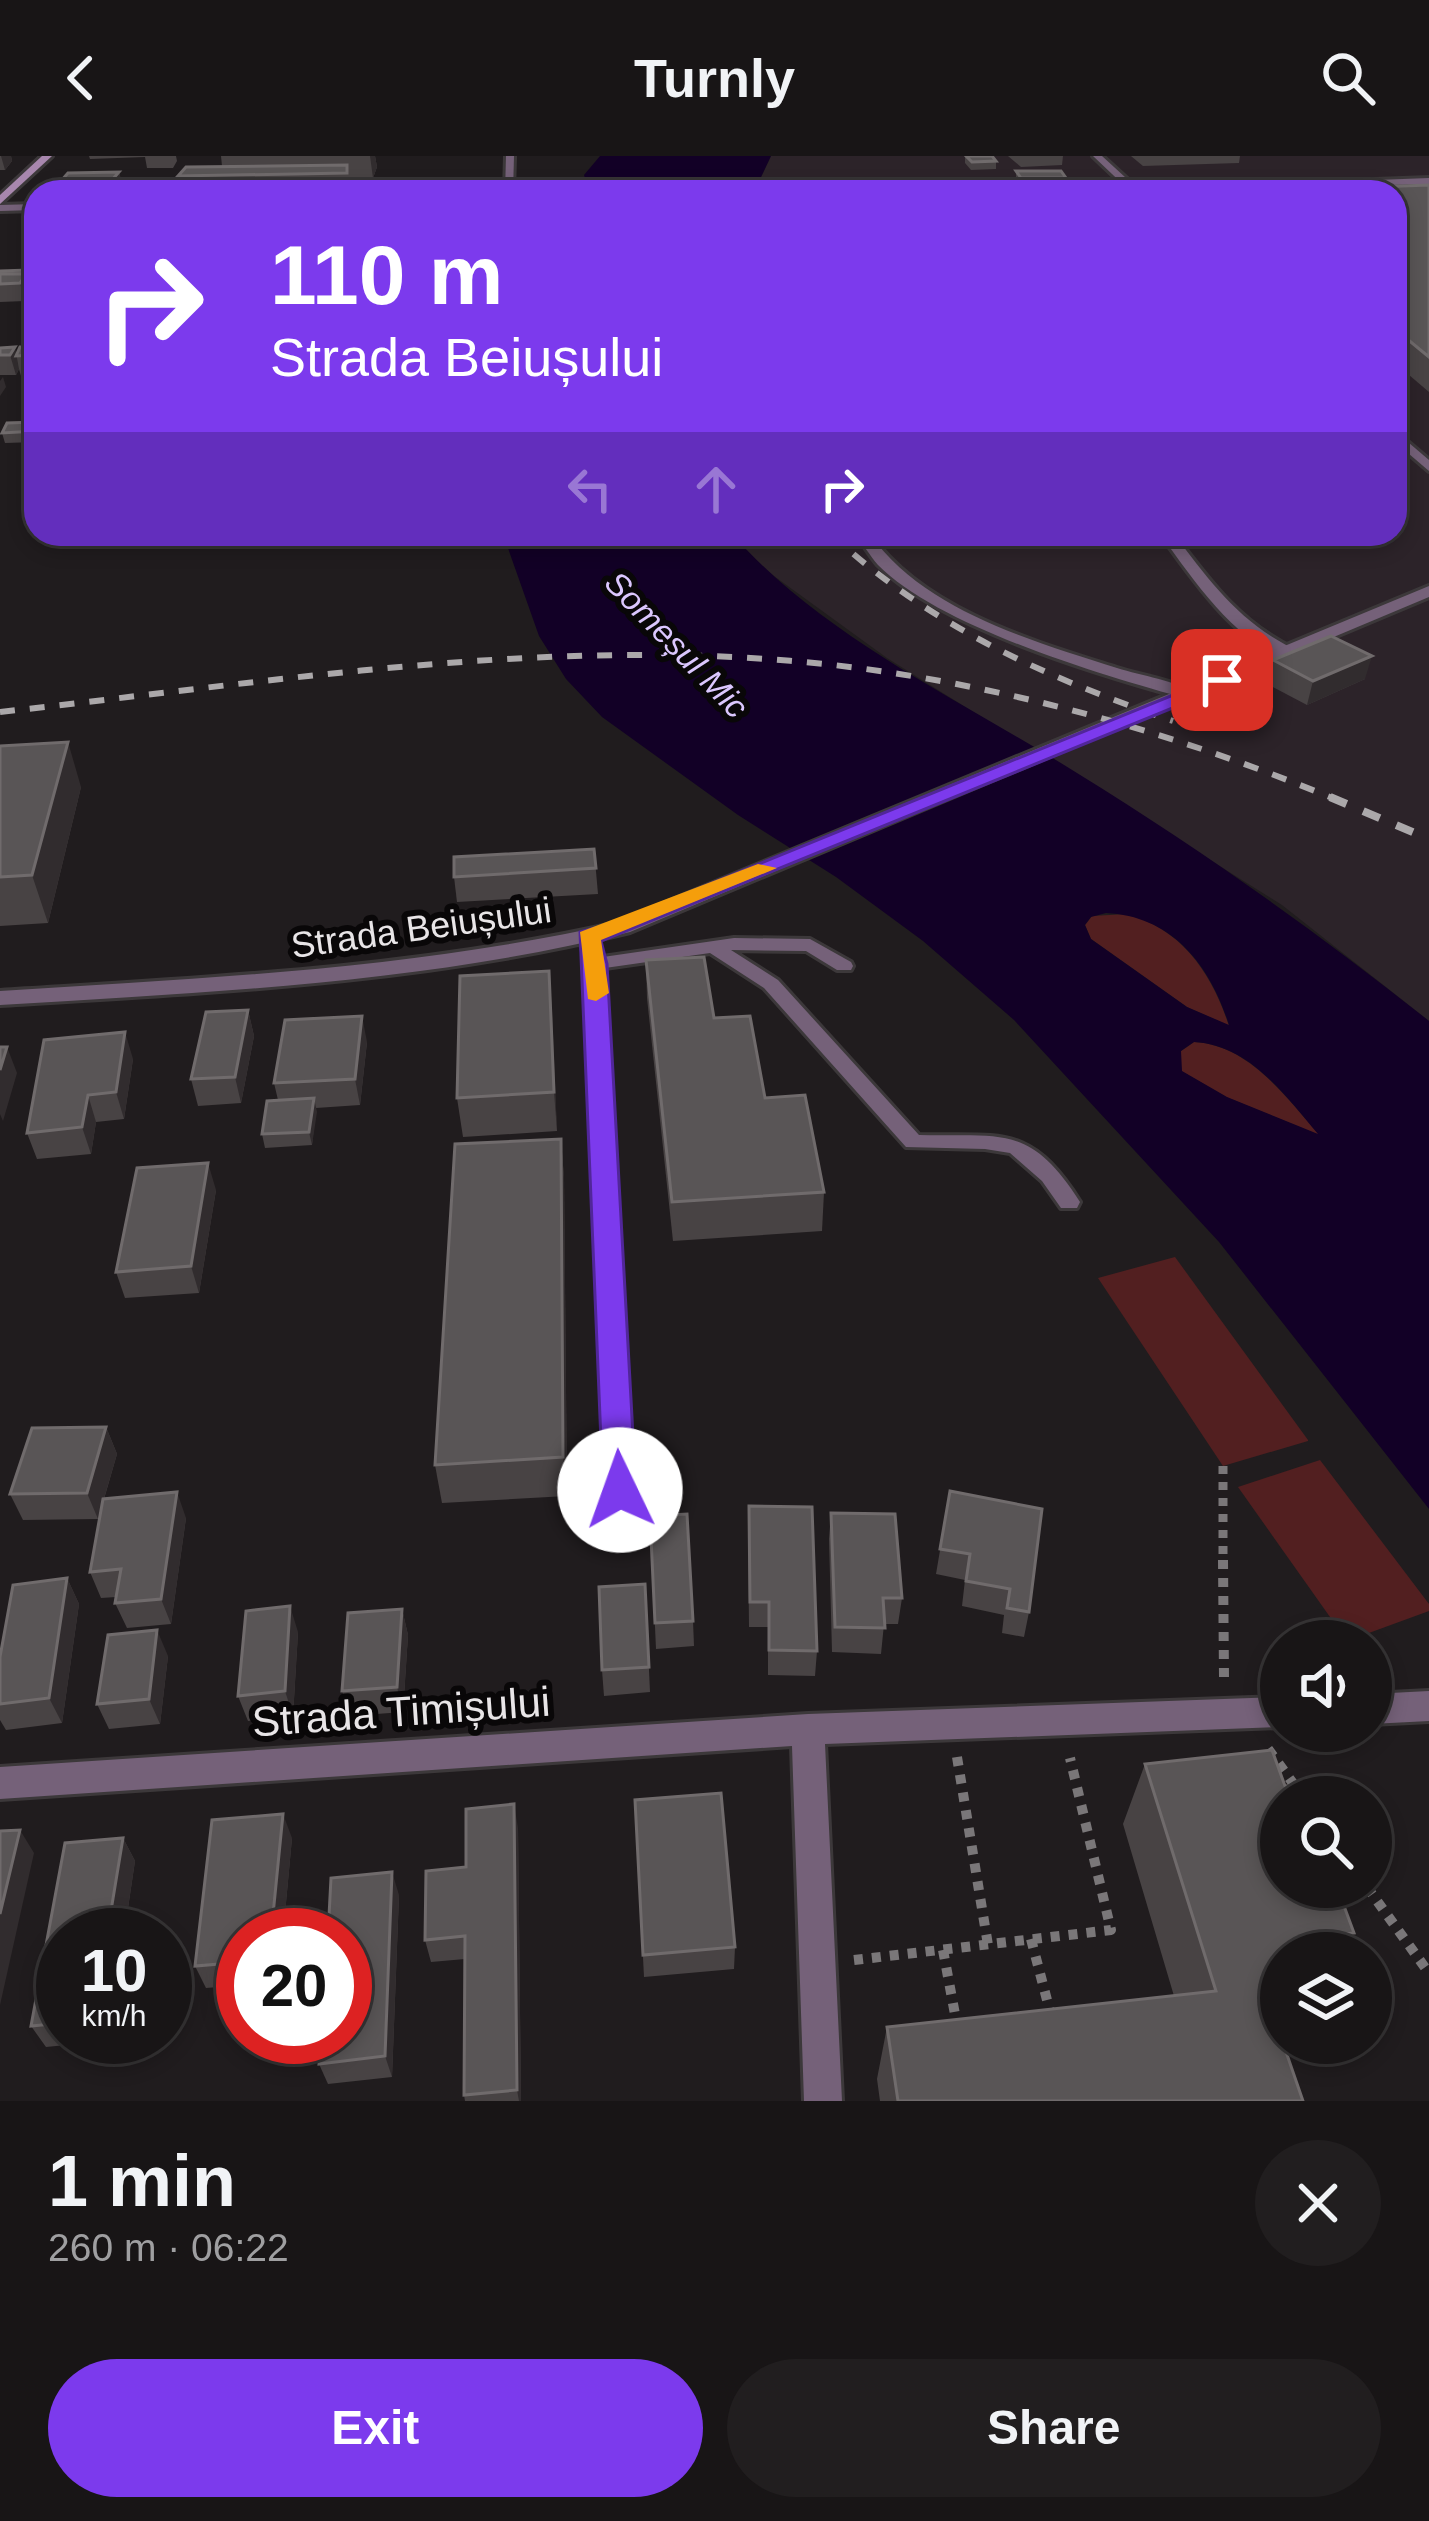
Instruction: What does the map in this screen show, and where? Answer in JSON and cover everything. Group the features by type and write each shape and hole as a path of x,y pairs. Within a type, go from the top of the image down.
{"main road":[{"path":"0,204 47,156"}],"street":[{"name":"Strada Beiușului","path":"0,998 368,974 518,955 623,928 1291,653 1429,591"},
{"path":"1392,1707 1429,1706"},
{"name":"Strada Timișului","path":"0,1783 808,1730 1260,1713"},
{"path":"808,1730 823,2101"}],"lane":[{"path":"1097,156 1123,180"},
{"path":"1407,446 1429,467"},
{"path":"869,546 913,583 976,622 1075,661 1188,694"},
{"path":"1176,546 1237,624 1253,638 1291,653"},
{"path":"588,937 595,964 620,1490"},
{"path":"595,964 713,947 810,945 844,967"},
{"path":"713,947 771,984 913,1142 1007,1140 1041,1161 1069,1202"}],"path":[{"path":"1223,1466 1224,1714"},
{"path":"817,1964 1111,1930 1060,1720"},
{"path":"952,1724 988,1945"},
{"path":"1382,1908 1429,1973"},
{"path":"1031,1939 1057,2039"},
{"path":"943,1950 962,2049"}],"shaded area":[{"path":"771,156 1429,156 1429,1021 1282,905 887,658 759,565 742,546 1407,546 1407,180 760,180"},
{"path":"1127,914 1164,931 1192,956 1214,989 1229,1026 1187,1007 1091,939 1085,925 1092,916"},
{"path":"1194,1042 1214,1045 1249,1063 1321,1136 1226,1097 1181,1071 1181,1051"},
{"path":"1175,1257 1308,1441 1223,1466 1098,1278"},
{"path":"1320,1460 1429,1604 1429,1611 1392,1625 1392,1620 1332,1620 1238,1487"}],"water":[{"path":"600,156 771,156 760,180 585,180 584,175"},
{"name":"Someșul Mic","path":"507,546 744,546 808,605 851,636 1168,831 1429,1021 1429,1509 1219,1242 1014,1020 923,941 836,877 738,815 602,717 566,679 539,636","holes":["1106,913 1150,923 1185,948 1211,983 1229,1025 1187,1007 1091,939 1085,925 1091,917","1194,1042 1214,1045 1264,1074 1318,1134 1227,1097 1182,1071 1181,1051"]}],"building":[{"path":"966,156 992,156 996,161 972,162"},
{"path":"347,165 347,173 178,176 186,167"},
{"path":"1016,171 1061,171 1066,178 1021,178"},
{"path":"119,172 112,180 62,180 68,173"},
{"path":"1429,185 1429,357 1407,339 1407,186"},
{"path":"0,274 24,274 20,283 0,284"},
{"path":"15,347 10,355 0,355 0,348"},
{"path":"24,422 24,432 2,433 7,423"},
{"path":"1331,636 1372,656 1313,681 1273,660"},
{"path":"68,742 32,875 0,877 0,746"},
{"path":"594,849 596,868 454,877 454,857"},
{"path":"704,957 714,1018 750,1016 765,1098 805,1095 824,1192 672,1202 646,960"},
{"path":"549,971 554,1092 457,1098 460,976"},
{"path":"248,1010 235,1077 191,1079 206,1012"},
{"path":"362,1016 355,1079 274,1083 285,1020"},
{"path":"125,1032 116,1092 88,1095 82,1127 27,1133 44,1040"},
{"path":"314,1098 309,1132 262,1134 267,1101"},
{"path":"561,1139 563,1457 435,1465 455,1144"},
{"path":"208,1163 191,1266 116,1272 137,1168"},
{"path":"106,1427 87,1493 10,1494 32,1428"},
{"path":"950,1491 1042,1509 1029,1612 1007,1608 1010,1589 966,1581 970,1554 940,1549"},
{"path":"177,1492 161,1599 115,1603 121,1569 90,1572 103,1499"},
{"path":"749,1506 812,1507 817,1651 769,1650 769,1602 750,1602"},
{"path":"831,1513 895,1514 902,1598 883,1598 885,1628 835,1627"},
{"path":"687,1514 693,1621 655,1623 650,1516"},
{"path":"67,1578 49,1698 0,1704 0,1657 13,1585"},
{"path":"645,1584 649,1667 602,1670 599,1587"},
{"path":"290,1606 285,1691 238,1696 246,1611"},
{"path":"402,1609 397,1687 342,1691 348,1613"},
{"path":"157,1630 149,1699 97,1704 108,1635"},
{"path":"1273,1752 1281,1776 1260,1776 1260,1908 1345,1908 1354,1932 1260,1932 1260,2064 1290,2064 1303,2101 898,2101 887,2027 1216,1991 1145,1764"},
{"path":"721,1793 735,1947 643,1955 635,1800"},
{"path":"514,1804 517,2090 464,2095 465,1936 425,1940 426,1871 466,1867 466,1809"},
{"path":"283,1814 274,1908 216,1908 216,1964 195,1966 212,1820"},
{"path":"20,1830 0,1914 0,1831"},
{"path":"123,1838 111,1908 53,1908 65,1843"},
{"path":"392,1872 385,2056 372,2058 372,1908 329,1908 331,1878"}],"railway":[{"path":"845,546 909,596 992,646 1173,721"},
{"path":"0,712 321,675 536,657 751,658 920,677 1041,703 1220,755 1337,800"},
{"path":"1330,797 1429,839"}],"slow traffic":[{"path":"596,993 588,937 623,928 766,868"}],"route":[{"path":"620,1490 595,964 588,937 623,928 1222,680"}]}
